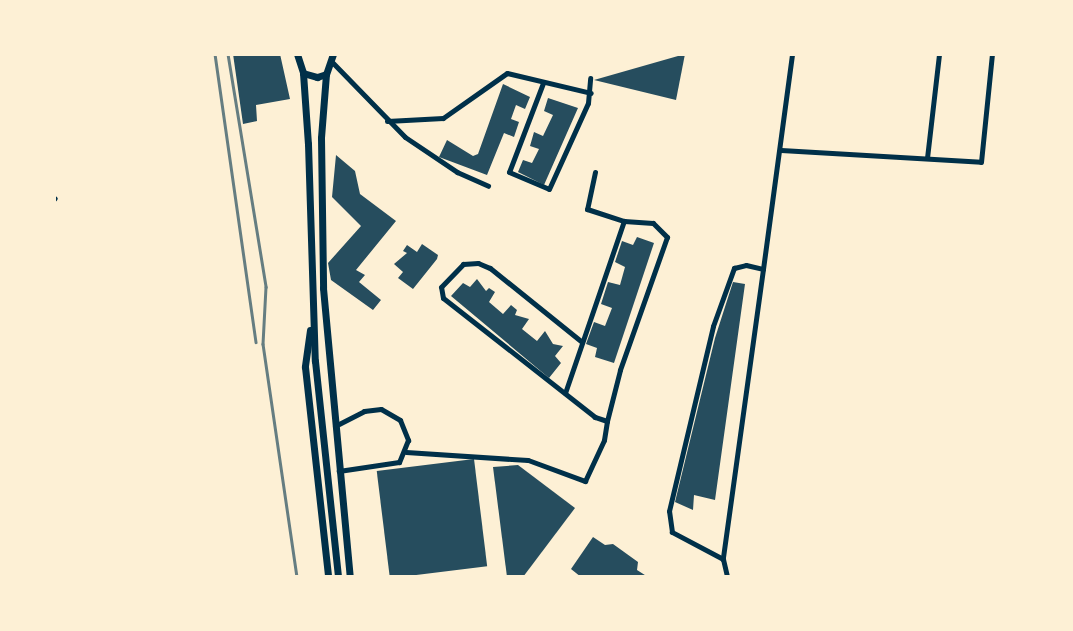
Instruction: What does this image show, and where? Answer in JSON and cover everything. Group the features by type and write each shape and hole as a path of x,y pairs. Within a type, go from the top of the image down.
{"street":[{"path":"297,54 303,73 313,320 338,577"},
{"path":"333,54 333,64 326,74 321,138 323,288 333,428 350,577"},
{"path":"727,577 723,559 792,54"},
{"path":"927,158 939,54"},
{"path":"781,150 981,162 992,54"},
{"path":"333,64 387,121 446,165 488,186"},
{"path":"303,73 317,77 326,74"},
{"path":"387,121 443,118 502,74 591,93"},
{"path":"543,83 509,172 549,189 591,93 590,78"},
{"path":"338,471 392,464 406,452 528,460 585,481 599,454 620,370 667,237 653,223 624,221 587,209 595,172"},
{"path":"565,393 624,221"},
{"path":"582,342 515,286 478,262 463,264 441,287 443,298 565,393 607,421"},
{"path":"723,559 672,533 669,511 713,327 733,271 740,265 763,269"},
{"path":"313,320 305,362 328,577"},
{"path":"333,428 371,408 388,411 404,426 406,452"}],"building":[{"path":"233,54 280,54 290,99 256,105 257,121 243,124"},
{"path":"685,54 676,100 594,80"},
{"path":"503,84 530,97 525,109 516,105 511,119 519,122 514,137 504,133 487,175 439,157 447,140 473,156 478,154"},
{"path":"548,98 578,108 544,185 518,172 523,160 532,163 539,149 530,146 534,132 543,136 553,115 544,111"},
{"path":"336,155 355,171 360,194 396,221 356,270 365,275 359,282 381,300 373,310 331,280 328,263 361,226 332,197"},
{"path":"637,237 654,243 614,363 595,357 597,348 586,344 594,322 605,326 612,308 601,304 608,282 620,285 625,267 615,262 622,241 633,245"},
{"path":"422,244 438,255 413,289 398,278 403,272 394,264 407,253 403,251 407,245 417,252"},
{"path":"477,279 486,291 489,288 495,292 489,302 503,314 511,305 517,310 515,315 529,319 522,329 537,341 545,331 553,344 563,346 555,356 561,363 549,378 451,296 463,283 470,287"},
{"path":"733,282 745,284 715,500 694,495 693,510 675,502 715,338"},
{"path":"474,459 487,566 390,577 377,471"},
{"path":"518,465 575,508 523,577 507,577 493,467"},
{"path":"593,537 605,545 613,544 638,562 637,570 648,577 581,577 571,569"}],"railway":[{"path":"215,54 256,342"},
{"path":"228,54 266,287 263,344 297,577"}]}
